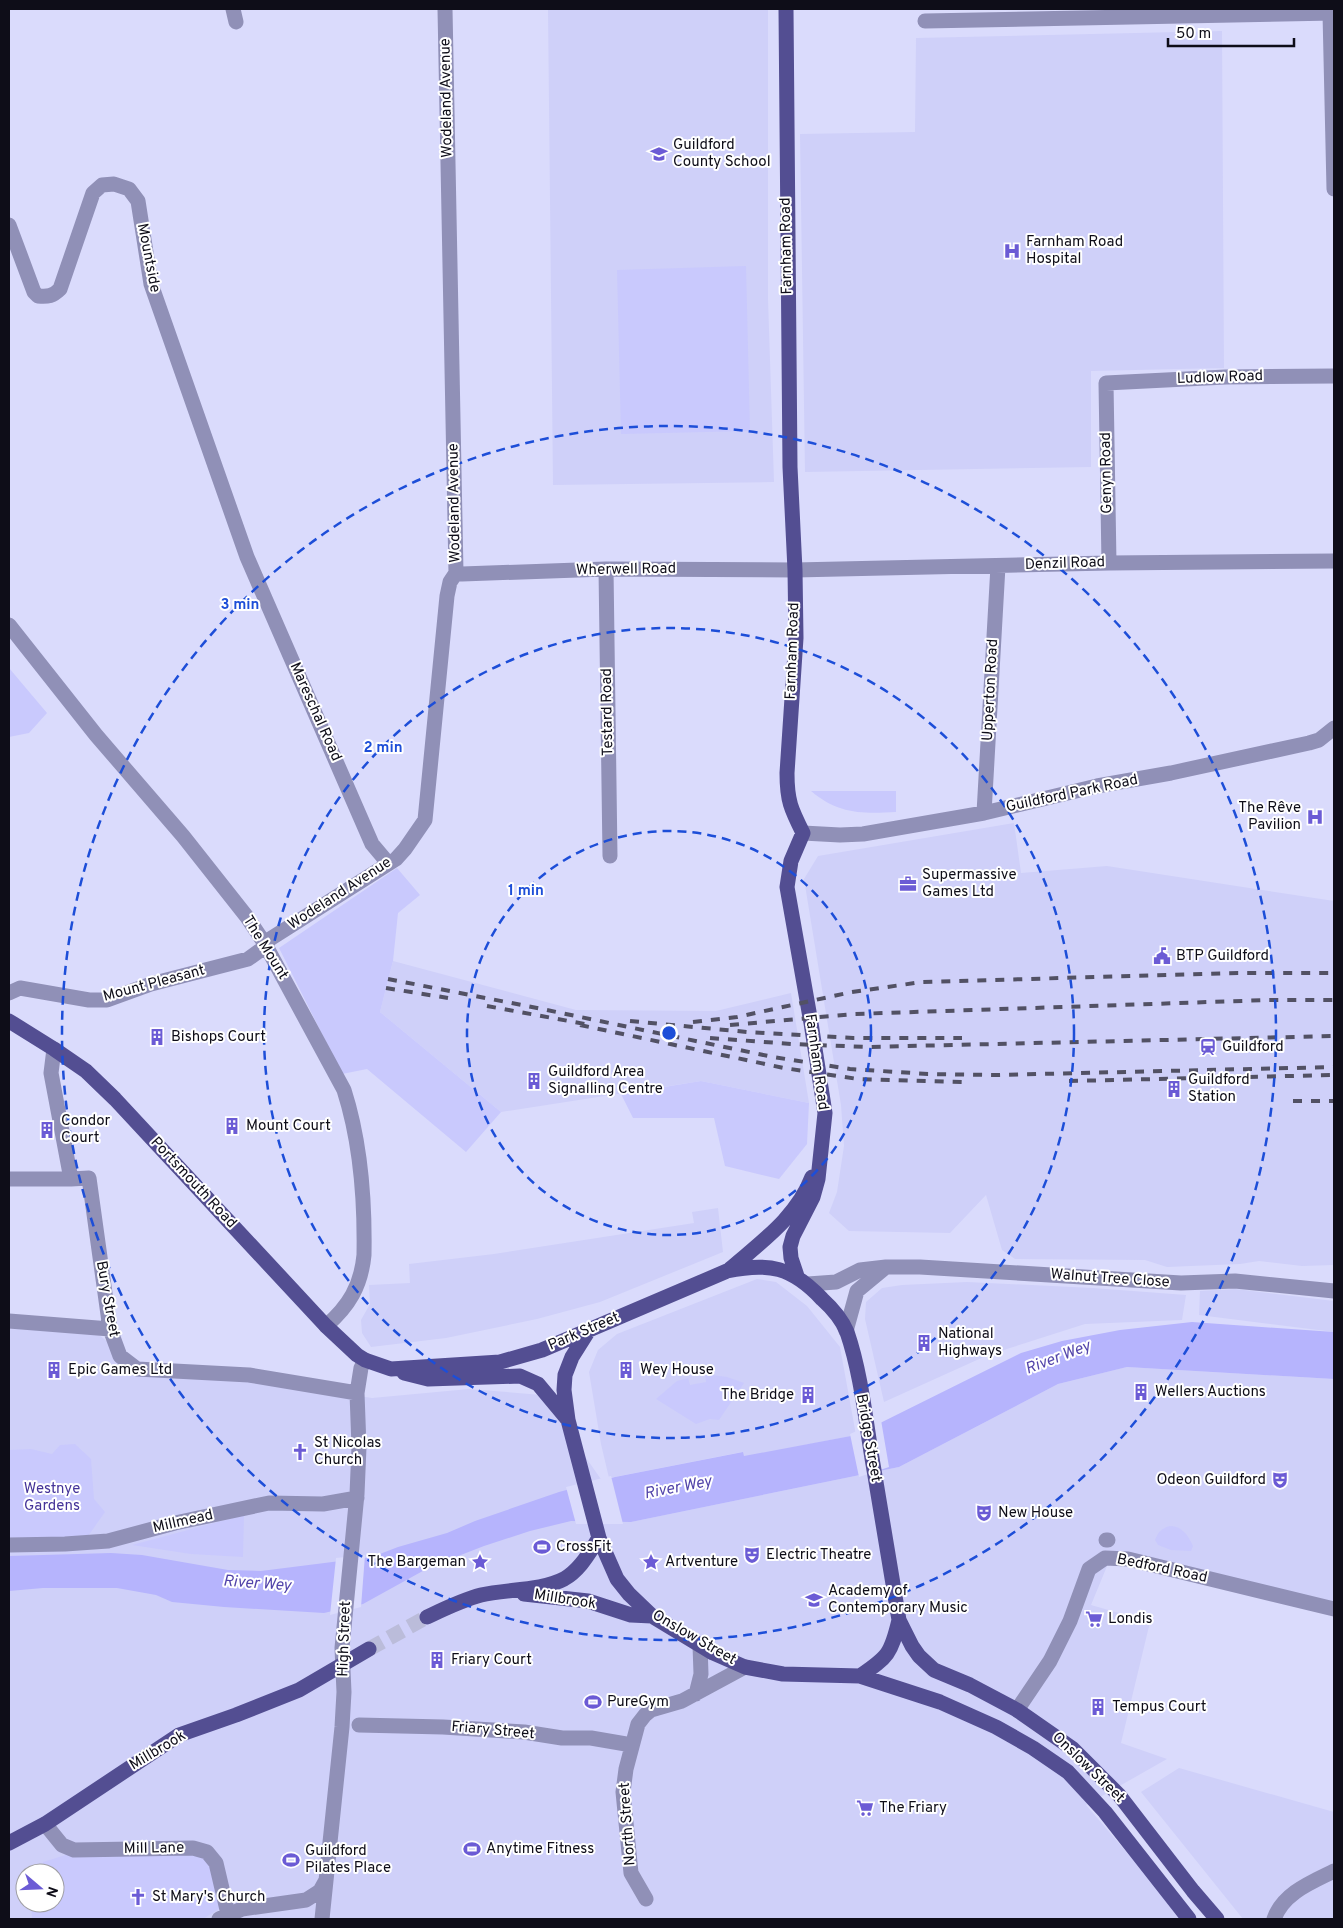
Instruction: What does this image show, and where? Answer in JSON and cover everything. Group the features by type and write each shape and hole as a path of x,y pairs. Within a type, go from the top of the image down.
{"main road":[{"name":"Farnham Road","path":"786,9 790,497 795,570 796,638 787,794 790,807 803,833 791,861 787,887 824,1100 824,1127 818,1178 813,1197 793,1236 790,1247 791,1258 803,1280"},
{"name":"Portsmouth Road","path":"9,1021 86,1071 115,1099 326,1326 364,1360"},
{"path":"727,1271 766,1238 790,1214 810,1182 819,1157"},
{"name":"Park Street","path":"364,1360 391,1369 500,1362 542,1350 727,1271 750,1266 772,1268 803,1280"},
{"name":"Bridge Street","path":"803,1280 832,1309 846,1331 865,1415 899,1620"},
{"name":"Onslow Street","path":"589,1330 572,1357 565,1375 564,1390 568,1420 599,1538 617,1580 629,1594 652,1616 700,1645 745,1667 783,1674 860,1676 940,1702 979,1718 1033,1748 1068,1772 1105,1812 1188,1919"},
{"name":"Onslow Street","path":"391,1369 428,1379 520,1376 538,1384 568,1420"},
{"name":"Millbrook","path":"427,1617 448,1606 481,1595 551,1584 564,1579 582,1563 599,1538"},
{"name":"Millbrook","path":"505,1591 588,1601 631,1616 652,1616"},
{"path":"860,1676 882,1662 894,1641 899,1620"},
{"name":"Onslow Street","path":"899,1620 912,1646 919,1656 934,1670 970,1685 1017,1710 1073,1750 1119,1795 1217,1919"},
{"name":"Millbrook","path":"9,1843 45,1824 179,1735 292,1693 369,1649"}],"street":[{"name":"Wodeland Avenue","path":"266,944 270,939 396,858 426,820 447,596 450,582 456,572 445,9"},
{"path":"925,21 1123,13 1332,13 1334,189"},
{"name":"Mountside","path":"9,225 34,292 38,296 54,295 60,289 93,193 102,185 114,184 129,189 134,194 138,201 151,284 247,557"},
{"name":"Ludlow Road","path":"1106,383 1226,377 1334,376"},
{"name":"Genyn Road","path":"1106,383 1109,563"},
{"name":"Mareschal Road","path":"247,557 372,844 388,863"},
{"name":"Denzil Road","path":"795,570 1109,563 1334,561"},
{"name":"Upperton Road","path":"984,813 998,566"},
{"name":"Wherwell Road","path":"456,572 462,574 606,569 795,570"},
{"name":"Testard Road","path":"606,569 610,856"},
{"name":"The Mount","path":"9,625 96,735 182,836 247,917 266,944 344,1090 355,1133 362,1179 363,1268 350,1300 343,1310 326,1326"},
{"name":"Guildford Park Road","path":"803,833 840,836 863,834 984,813 1098,786 1171,773 1309,743 1319,740 1334,728"},
{"name":"Mount Pleasant","path":"9,993 20,988 89,1000 107,1000 151,984 248,959 266,944"},
{"path":"54,1049 51,1073 71,1178"},
{"name":"Bury Street","path":"9,1179 89,1178 110,1329 120,1356 137,1369 249,1375 358,1392"},
{"path":"846,1331 857,1291 886,1267"},
{"name":"Walnut Tree Close","path":"803,1280 836,1282 860,1270 886,1267 950,1268 1181,1283 1235,1281 1334,1291"},
{"path":"9,1321 110,1329"},
{"name":"High Street","path":"322,1919 342,1728 344,1692 342,1648 356,1498 359,1447 358,1392 364,1360"},
{"name":"Millmead","path":"9,1545 108,1541 175,1523 269,1503 323,1504 356,1498"},
{"name":"Bedford Road","path":"1017,1710 1050,1661 1070,1622 1090,1569 1105,1558 1128,1559 1334,1609"},
{"path":"696,1694 701,1674 700,1645"},
{"name":"North Street","path":"646,1898 631,1873 623,1792 626,1769 638,1724 651,1710 676,1703 696,1694 745,1667"},
{"name":"Friary Street","path":"358,1725 443,1727 524,1732 562,1738 591,1738 626,1744"},
{"name":"Mill Lane","path":"45,1824 62,1845 74,1850 193,1848 207,1852 216,1863 224,1917"},
{"path":"1274,1919 1277,1911 1297,1890 1334,1871"},
{"path":"224,1917 242,1909 306,1900 320,1891 325,1882"}],"shaded area":[{"name":"Guildford County School","path":"548,9 768,9 768,299 774,482 553,485"},
{"name":"Farnham Road Hospital","path":"1222,31 1224,368 1091,371 1091,467 805,472 800,134 915,132 916,38"},
{"path":"1014,823 1021,873 1107,866 1334,901 1334,1265 1302,1266 1259,1261 1240,1264 1167,1267 1145,1260 1015,1259 1002,1250 986,1195 950,1233 849,1231 829,1213 837,1192 844,1146 841,1105 804,879 818,856"},
{"path":"393,961 576,1010 716,1011 791,993 809,1103 701,1081 501,1112 380,1012"},
{"path":"718,1208 723,1252 600,1302 537,1319 446,1338 371,1347 362,1333 361,1320 370,1304 369,1285 410,1283 409,1264 494,1254 694,1223 692,1212"},
{"path":"757,1279 776,1282 807,1306 840,1347 856,1435 744,1457 742,1452 609,1478 601,1444 589,1372 598,1350 617,1334"},
{"path":"967,1282 1186,1295 1182,1320 1085,1324 988,1355 884,1402 865,1319 866,1302 882,1288 902,1285"},
{"path":"1236,1289 1334,1301 1334,1332 1199,1315 1200,1291"},
{"path":"9,1328 99,1335 133,1361 372,1398 469,1389 542,1395 631,1522 899,1467 1058,1384 1127,1367 1334,1379 1334,1609 1112,1554 1091,1605 1150,1622 1121,1743 1167,1759 1086,1805 1184,1919 9,1919"},
{"path":"1179,1768 1334,1812 1334,1919 1243,1919 1141,1792"}],"green space":[{"path":"746,266 750,431 621,434 617,270"},
{"path":"9,668 47,713 29,733 9,737"},
{"path":"811,791 896,791 896,812 872,813 851,811 821,799"},
{"path":"397,868 420,895 398,913 393,961 380,1012 501,1112 466,1152 367,1069 342,1074 279,948"},
{"path":"701,1081 809,1103 807,1144 779,1179 725,1166 714,1118 633,1118 621,1094"},
{"path":"705,1374 727,1377 744,1383 719,1420 710,1419 696,1424 656,1399 677,1381 688,1378 690,1385 706,1382"},
{"name":"Westnye Gardens","path":"75,1444 91,1459 94,1499 105,1512 86,1539 9,1540 9,1450 31,1449 52,1454 60,1445"},
{"path":"244,1515 243,1557 191,1554 132,1545"},
{"path":"1170,1526 1181,1529 1187,1535 1193,1546 1191,1551 1171,1550 1158,1545 1155,1540 1157,1535 1163,1529"},
{"path":"190,1852 208,1858 220,1908 203,1919 32,1919 32,1913 65,1913 65,1863 43,1862 69,1854"}],"water":[{"name":"River Wey","path":"1192,1322 1334,1332 1334,1379 1127,1367 1058,1384 899,1467 631,1522 571,1521 530,1531 430,1567 363,1604 324,1613 172,1602 156,1595 117,1588 43,1588 9,1591 9,1556 111,1553 142,1555 228,1570 261,1571 372,1557 398,1547 447,1533 475,1521 559,1492 615,1477 743,1452 744,1456 856,1435 1021,1353 1062,1341 1120,1330"}],"pier":[{"path":"881,1420 889,1467 859,1477 850,1434"},
{"path":"611,1476 623,1524 576,1524 566,1487"},
{"path":"365,1555 361,1607 330,1615 336,1558"}],"tunnel":[{"path":"369,1649 427,1617"}],"railway":[{"path":"693,1022 737,1017 852,992 922,982 1238,973 1334,973"},
{"path":"388,979 773,1057 850,1069 928,1074 996,1075 1334,1067"},
{"path":"386,988 448,998"},
{"path":"730,1025 855,1014 1269,1000 1334,1000"},
{"path":"487,1006 585,1024"},
{"path":"630,1021 747,1032 853,1038 962,1038"},
{"path":"580,1025 784,1068 858,1079 962,1082"},
{"path":"710,1038 867,1047 1334,1036"},
{"path":"1069,1081 1334,1075"},
{"path":"1293,1101 1334,1101"}],"place":[{"name":"Guildford County School","path":"659,154"},
{"name":"Farnham Road Hospital","path":"1012,251"},
{"name":"The Rêve Pavilion","path":"1315,817"},
{"name":"Supermassive Games Ltd","path":"908,884"},
{"name":"BTP Guildford","path":"1162,956"},
{"name":"Bishops Court","path":"157,1037"},
{"name":"Guildford","path":"1208,1047"},
{"name":"Guildford Area Signalling Centre","path":"534,1081"},
{"name":"Guildford Station","path":"1174,1089"},
{"name":"Mount Court","path":"232,1126"},
{"name":"Condor Court","path":"47,1130"},
{"name":"National Highways","path":"924,1343"},
{"name":"Epic Games Ltd","path":"54,1370"},
{"name":"Wey House","path":"626,1370"},
{"name":"Wellers Auctions","path":"1141,1392"},
{"name":"The Bridge","path":"808,1395"},
{"name":"St Nicolas Church","path":"300,1452"},
{"name":"Odeon Guildford","path":"1280,1480"},
{"name":"New House","path":"984,1513"},
{"name":"CrossFit","path":"542,1547"},
{"name":"Electric Theatre","path":"752,1555"},
{"name":"The Bargeman","path":"480,1562"},
{"name":"Artventure","path":"651,1562"},
{"name":"Academy of Contemporary Music","path":"814,1600"},
{"name":"Londis","path":"1094,1619"},
{"name":"Friary Court","path":"437,1660"},
{"name":"PureGym","path":"593,1702"},
{"name":"Tempus Court","path":"1098,1707"},
{"name":"The Friary","path":"865,1808"},
{"name":"Anytime Fitness","path":"472,1849"},
{"name":"Guildford Pilates Place","path":"291,1860"},
{"name":"St Mary's Church","path":"138,1897"}]}
